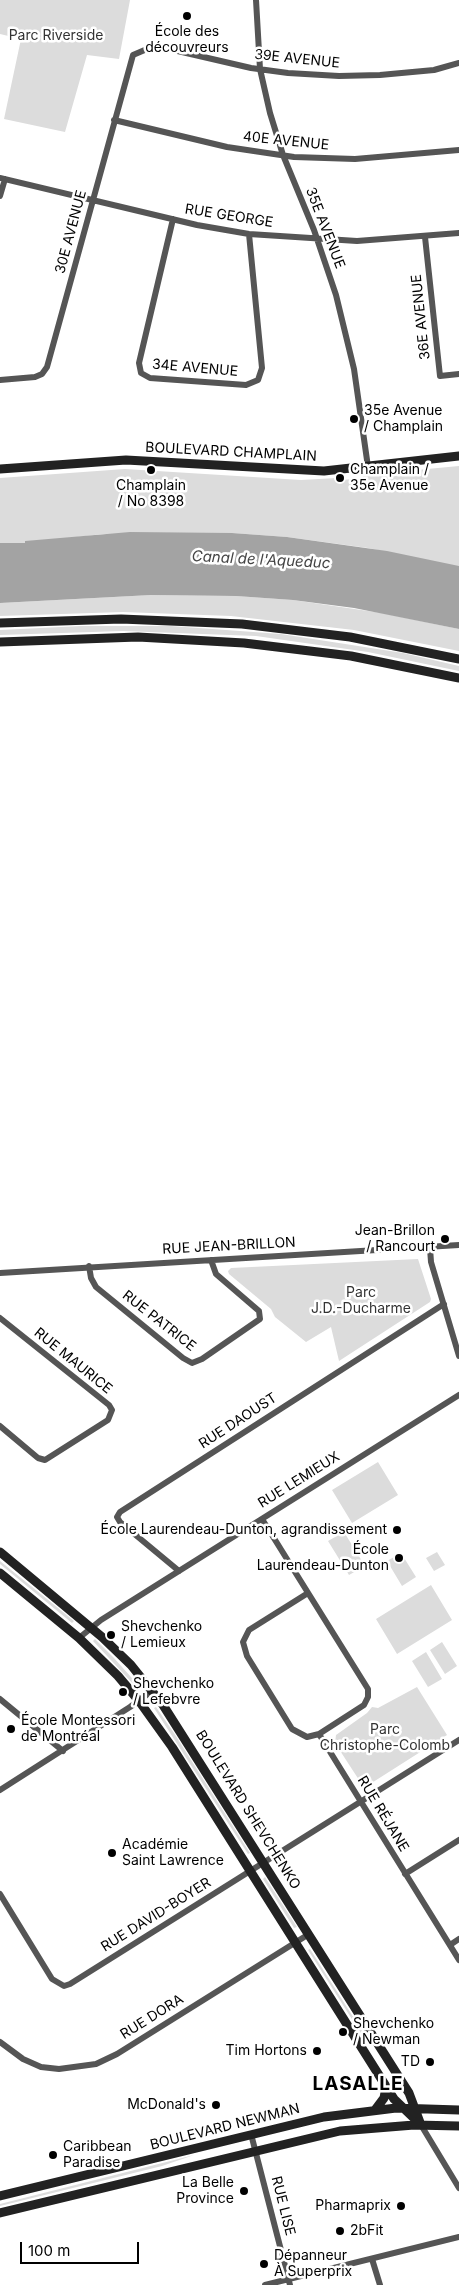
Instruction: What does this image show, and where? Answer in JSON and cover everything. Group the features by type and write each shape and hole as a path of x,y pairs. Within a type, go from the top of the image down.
{"main road":[{"name":"BOULEVARD CHAMPLAIN","path":"0,470 126,460 309,471 368,467 459,456"},
{"path":"0,623 121,619 234,623 350,637 459,659"},
{"path":"0,642 138,637 244,643 351,656 459,678"},
{"name":"BOULEVARD SHEVCHENKO","path":"0,1552 91,1627 126,1660 176,1723 409,2093 421,2124"},
{"name":"BOULEVARD SHEVCHENKO","path":"0,1573 79,1638 118,1676 139,1701 172,1747 386,2087 394,2099 421,2124"},
{"path":"375,2110 384,2098 386,2087"},
{"name":"BOULEVARD NEWMAN","path":"0,2196 324,2117 403,2108 459,2110"},
{"path":"0,2213 340,2131 421,2124 459,2126"}],"street":[{"name":"35E AVENUE","path":"256,0 260,69 270,113 283,155 318,240 346,330 357,384 368,467"},
{"name":"39E AVENUE","path":"133,55 148,49 169,49 260,69 314,75 364,76 434,70 459,63"},
{"name":"30E AVENUE","path":"0,380 35,377 42,374 46,367 133,55"},
{"name":"40E AVENUE","path":"114,120 227,147 283,155 355,159 459,150"},
{"name":"RUE GEORGE","path":"2,178 173,219 249,234 318,240 357,241 459,233"},
{"path":"0,196 2,178"},
{"name":"34E AVENUE","path":"173,219 139,363 141,373 150,378 246,385 258,380 262,368 249,234"},
{"name":"36E AVENUE","path":"425,236 440,376 459,374"},
{"name":"RUE JEAN-BRILLON","path":"0,1273 89,1266 459,1245"},
{"path":"430,1248 431,1262 459,1356"},
{"name":"RUE PATRICE","path":"89,1266 92,1281 96,1287 183,1358 192,1362 202,1359 260,1320 259,1311 216,1274 211,1260"},
{"name":"RUE DAOUST","path":"179,1571 120,1522 117,1517 120,1512 444,1304"},
{"name":"RUE MAURICE","path":"0,1318 112,1410 108,1420 45,1460 38,1458 0,1426"},
{"name":"RUE LEMIEUX","path":"79,1638 91,1627 459,1395"},
{"path":"262,1519 366,1685 368,1693 364,1705 318,1734 307,1737 292,1729 247,1656 244,1637 249,1630 308,1593"},
{"path":"0,1790 63,1751 152,1691"},
{"path":"0,1699 63,1751"},
{"name":"RUE RÉJANE","path":"318,1734 459,1960"},
{"name":"RUE DAVID-BOYER","path":"0,1894 52,1979 64,1986 70,1984 459,1740"},
{"path":"405,1874 459,1840"},
{"name":"RUE DORA","path":"0,2042 23,2059 41,2067 59,2069 96,2064 117,2054 309,1934"},
{"path":"450,1945 459,1939"},
{"name":"BOULEVARD SHEVCHENKO","path":"421,2124 459,2188"},
{"name":"RUE LISE","path":"251,2134 289,2282"},
{"path":"265,2285 289,2282 459,2238"},
{"path":"372,2259 380,2285"}],"green space":[{"name":"Parc Riverside","path":"0,0 130,0 119,59 87,55 65,132 4,119 21,39 0,34"},
{"path":"459,466 459,567 368,548 287,537 232,533 103,534 25,543 0,543 0,478 125,469 301,480 337,478 338,483 342,483 342,480 363,478 363,475"},
{"path":"151,595 236,596 293,600 382,613 459,629 459,651 354,630 231,616 123,612 0,616 0,603"},
{"path":"81,626 171,626 281,634 403,653 459,666 459,671 368,652 256,636 123,631 0,635 0,630"},
{"name":"Parc J.D.-Ducharme","path":"418,1259 431,1299 430,1302 339,1361 331,1327 306,1342 275,1317 271,1309 229,1274 228,1271 231,1268"},
{"path":"378,1462 398,1495 352,1523 332,1490"},
{"path":"344,1532 365,1566 349,1575 328,1541"},
{"path":"437,1552 445,1565 434,1571 426,1558"},
{"path":"401,1553 416,1577 402,1586 387,1561"},
{"path":"0,1561 74,1621 72,1623 0,1564"},
{"path":"431,1585 452,1620 397,1654 376,1619"},
{"path":"95,1639 139,1686 137,1688 93,1641"},
{"path":"442,1642 457,1666 445,1674 430,1650"},
{"path":"426,1652 442,1679 428,1687 412,1661"},
{"name":"Parc Christophe-Colomb","path":"417,1687 447,1735 370,1784 361,1783 335,1743 336,1735 367,1713 372,1707 378,1708"},
{"path":"156,1707 250,1853 248,1854 154,1708"},
{"path":"265,1877 297,1927 294,1928 263,1879"},
{"path":"310,1949 364,2034 362,2035 308,1950"},
{"path":"194,2155 162,2166 0,2206 0,2204"}],"water":[{"name":"Canal de l'Aqueduc","path":"130,532 232,533 287,537 387,551 459,566 459,629 354,608 293,600 236,596 151,595 0,603 0,543 25,543 25,541"}],"place":[{"name":"École des découvreurs","path":"187,16"},
{"name":"35e Avenue / Champlain","path":"354,419"},
{"name":"Champlain / No 8398","path":"151,470"},
{"name":"Champlain / 35e Avenue","path":"340,478"},
{"name":"Jean-Brillon / Rancourt","path":"445,1239"},
{"name":"École Laurendeau-Dunton, agrandissement","path":"397,1530"},
{"name":"École Laurendeau-Dunton","path":"399,1558"},
{"name":"Shevchenko / Lemieux","path":"111,1635"},
{"name":"Shevchenko / Lefebvre","path":"123,1692"},
{"name":"École Montessori de Montréal","path":"11,1729"},
{"name":"Académie Saint Lawrence","path":"112,1853"},
{"name":"Shevchenko / Newman","path":"343,2032"},
{"name":"Tim Hortons","path":"317,2051"},
{"name":"TD","path":"430,2062"},
{"name":"McDonald's","path":"216,2105"},
{"name":"Caribbean Paradise","path":"53,2155"},
{"name":"La Belle Province","path":"244,2191"},
{"name":"Pharmaprix","path":"401,2206"},
{"name":"2bFit","path":"340,2231"},
{"name":"Dépanneur À Superprix","path":"264,2264"}],"district":[{"name":"LASALLE","path":"358,2084"}]}
